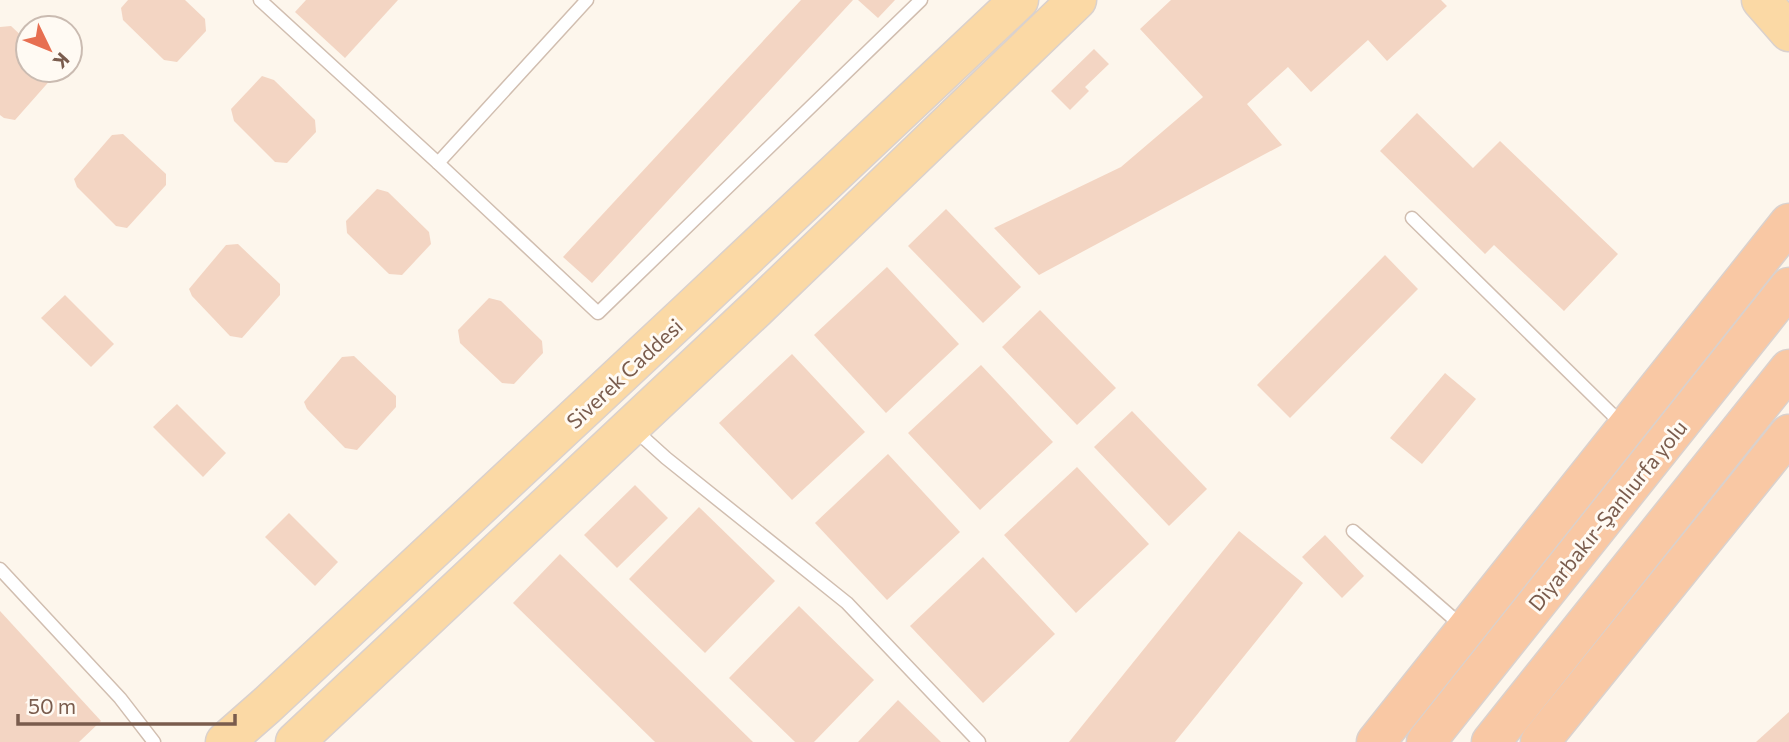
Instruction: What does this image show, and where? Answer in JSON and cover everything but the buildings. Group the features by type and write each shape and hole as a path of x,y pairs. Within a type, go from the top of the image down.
{"highway":[{"path":"1376,742 1789,223"},
{"name":"Diyarbakır-Şanlıurfa yolu","path":"1426,742 1789,287"},
{"path":"1491,742 1789,369"},
{"path":"1541,742 1789,434"}],"main road":[{"name":"Siverek Caddesi","path":"225,742 691,310 1019,0"},
{"name":"Siverek Caddesi","path":"295,742 846,223 1077,0"},
{"path":"1761,0 1789,32"}],"lane":[{"path":"260,0 598,313 920,0"},
{"path":"438,163 587,0"},
{"path":"1412,218 1626,427"},
{"path":"631,427 847,603 979,742"},
{"path":"1353,531 1465,629"},
{"path":"0,569 120,698 154,742"}]}
